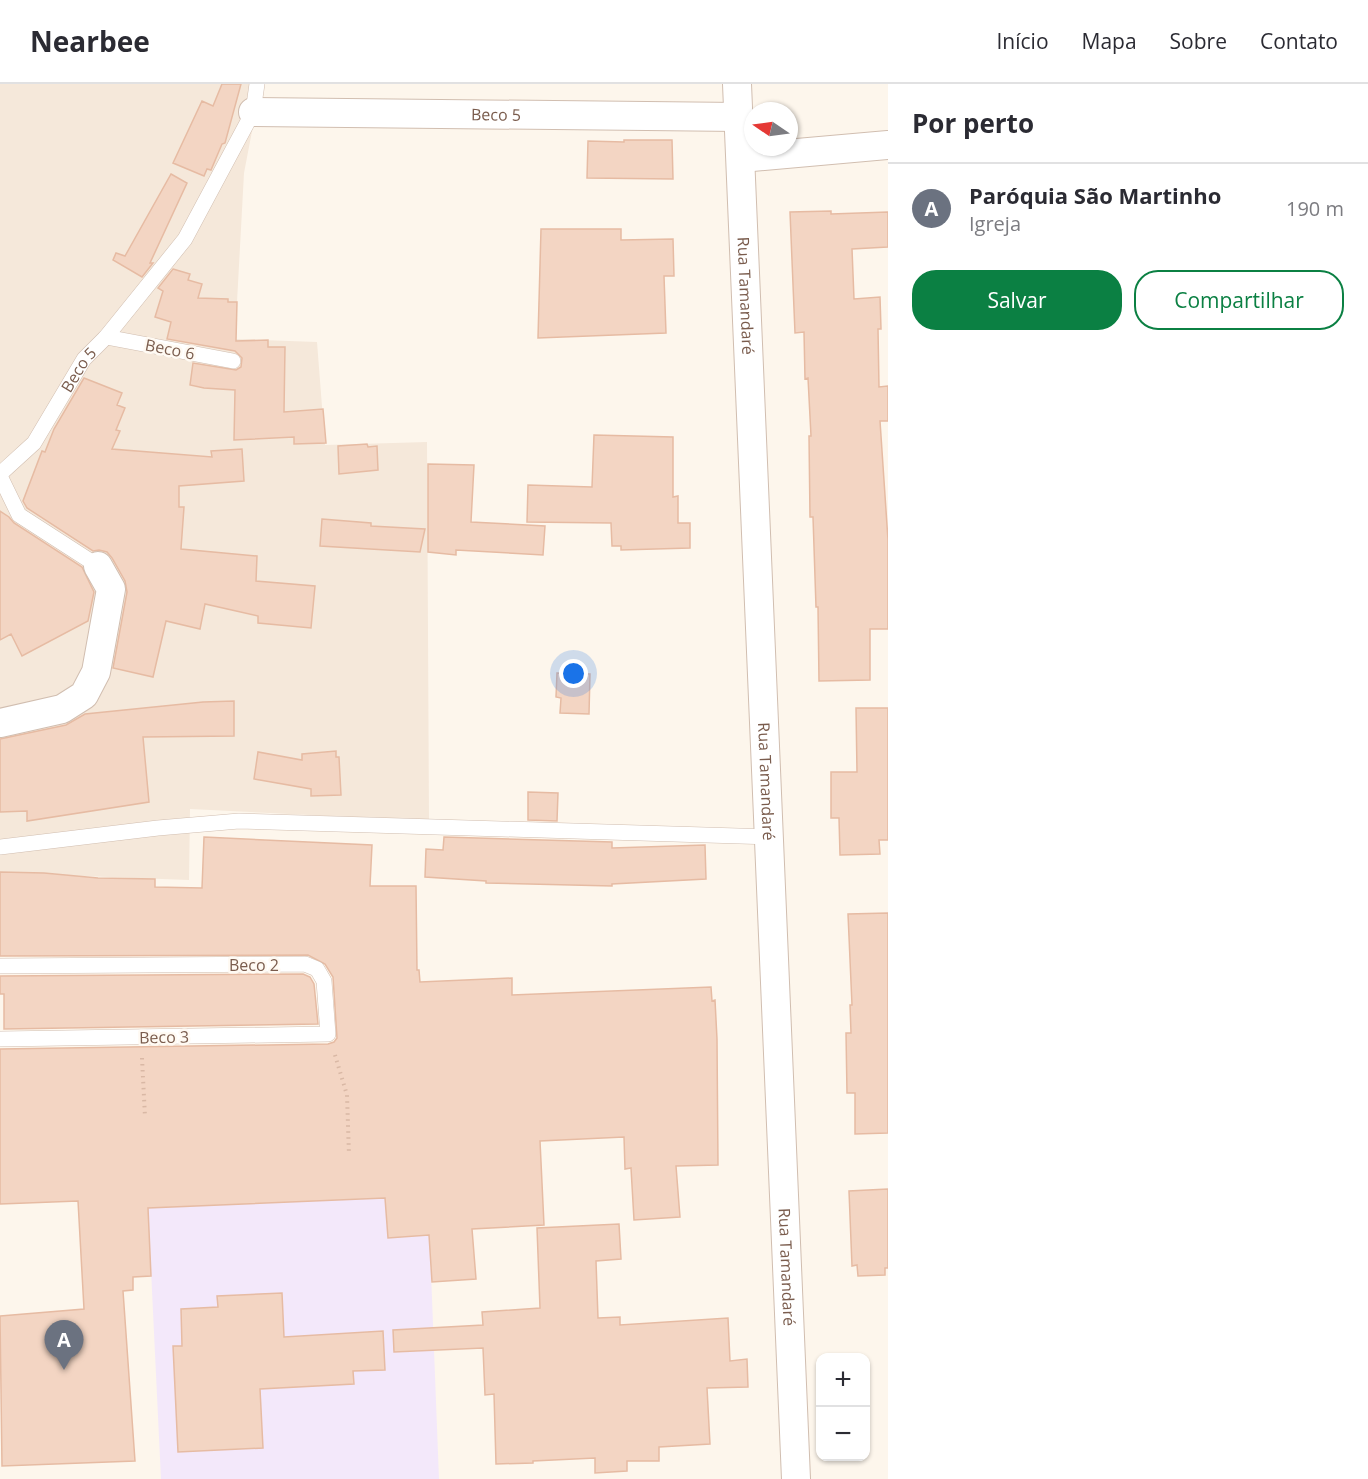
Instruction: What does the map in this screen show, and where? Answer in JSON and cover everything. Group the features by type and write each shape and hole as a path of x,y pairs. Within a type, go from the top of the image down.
{"street":[{"name":"Rua Tamandaré","path":"737,84 796,1479"},
{"name":"Beco 5","path":"253,112 739,117"},
{"path":"741,158 888,145"},
{"name":"Beco 5","path":"0,723 62,709 84,695 96,672 111,589 98,566"}],"lane":[{"name":"Beco 5","path":"98,566 19,515 0,475 34,443 84,359 106,337 185,239 253,112 257,84"},
{"name":"Beco 6","path":"106,337 233,361"},
{"path":"0,847 158,828 239,821 769,837"},
{"name":"Beco 2","path":"0,966 305,964 317,969 324,981 328,1034"},
{"name":"Beco 3","path":"0,1040 328,1034"}],"path":[{"path":"328,1034 347,1095 349,1155"},
{"path":"141,1038 145,1117"}],"shaded area":[{"path":"0,84 261,84 244,173 235,339 317,342 325,445 427,442 429,821 190,809 189,880 0,873"},
{"path":"428,1195 439,1479 161,1479 148,1207"}],"building":[{"path":"222,84 241,84 225,143 222,144 211,170 207,169 204,176 173,163 202,101 213,106"},
{"path":"624,140 672,140 673,179 587,178 588,141 624,142"},
{"path":"171,174 187,183 150,263 153,263 142,277 113,260 116,253 125,256"},
{"path":"831,211 831,214 888,212 888,247 852,249 854,299 880,297 879,387 888,386 888,421 880,421 888,540 888,629 870,629 870,680 819,681 818,607 816,607 813,517 810,517 809,436 811,436 808,378 805,379 804,332 795,333 790,212"},
{"path":"541,229 621,229 621,240 673,239 674,276 664,276 666,333 538,338"},
{"path":"173,269 190,274 188,280 202,284 198,298 228,299 228,302 237,302 236,341 268,340 268,347 285,347 284,412 323,409 326,443 294,444 294,437 234,440 235,390 190,385 193,363 236,370 241,367 242,358 235,351 167,339 171,322 155,317 163,291 158,288"},
{"path":"84,378 122,393 117,405 125,408 116,430 120,431 112,449 212,457 211,451 242,449 244,481 179,486 179,507 184,507 181,549 257,556 256,581 315,586 311,628 258,623 258,616 205,604 200,629 166,621 153,677 113,668 127,592 125,581 107,552 93,551 27,508 23,501 42,451 45,452 54,429"},
{"path":"594,435 673,437 673,497 678,496 678,523 690,523 690,548 621,550 621,546 612,546 611,523 527,522 528,485 592,487"},
{"path":"367,444 368,447 377,446 378,470 339,474 338,446"},
{"path":"428,464 474,465 471,522 545,526 543,555 456,550 456,555 428,552"},
{"path":"0,511 14,523 82,567 94,592 88,621 22,656 11,634 0,640"},
{"path":"322,519 371,523 371,526 425,529 420,552 320,546"},
{"path":"557,673 590,674 589,714 560,713 561,698 556,697"},
{"path":"234,701 234,736 143,737 149,802 27,821 27,811 0,812 0,739 66,725 85,714"},
{"path":"856,708 888,708 888,840 879,840 880,854 840,855 839,818 831,818 831,772 857,772"},
{"path":"336,751 336,757 339,757 341,795 311,796 311,789 254,779 258,752 302,760 302,754"},
{"path":"528,792 558,793 557,821 528,820"},
{"path":"204,837 372,845 370,886 416,886 417,970 419,970 420,982 512,978 512,995 711,987 712,1001 715,1000 717,1039 718,1165 676,1166 680,1217 634,1220 631,1168 625,1169 624,1137 540,1141 544,1225 472,1229 476,1279 432,1282 429,1235 388,1238 385,1198 148,1208 151,1276 133,1277 133,1290 123,1291 135,1461 2,1466 0,1316 84,1309 78,1201 0,1204 0,1049 328,1044 337,1038 333,977 325,964 308,955 0,956 0,872 155,879 155,887 202,888"},
{"path":"444,837 612,842 612,848 705,845 706,879 612,884 612,886 486,883 486,881 425,877 426,849 443,850"},
{"path":"888,913 888,1133 855,1134 855,1093 847,1093 846,1033 851,1033 850,1005 852,1005 848,914"},
{"path":"303,974 310,977 314,984 318,1024 4,1029 4,994 0,994 0,976"},
{"path":"888,1189 888,1268 885,1268 885,1275 858,1276 857,1265 852,1266 849,1191"},
{"path":"619,1224 621,1259 596,1261 598,1318 620,1317 620,1325 728,1318 730,1361 747,1359 748,1387 707,1388 710,1444 659,1447 659,1461 627,1461 627,1471 595,1473 595,1458 496,1464 494,1394 485,1395 483,1348 394,1352 393,1330 483,1325 482,1312 540,1308 537,1228"},
{"path":"282,1293 284,1337 383,1331 385,1370 353,1371 354,1384 260,1389 263,1448 178,1452 173,1346 182,1346 181,1309 218,1307 217,1296"}],"place":[{"name":"Paróquia São Martinho","path":"64,1370"}]}
